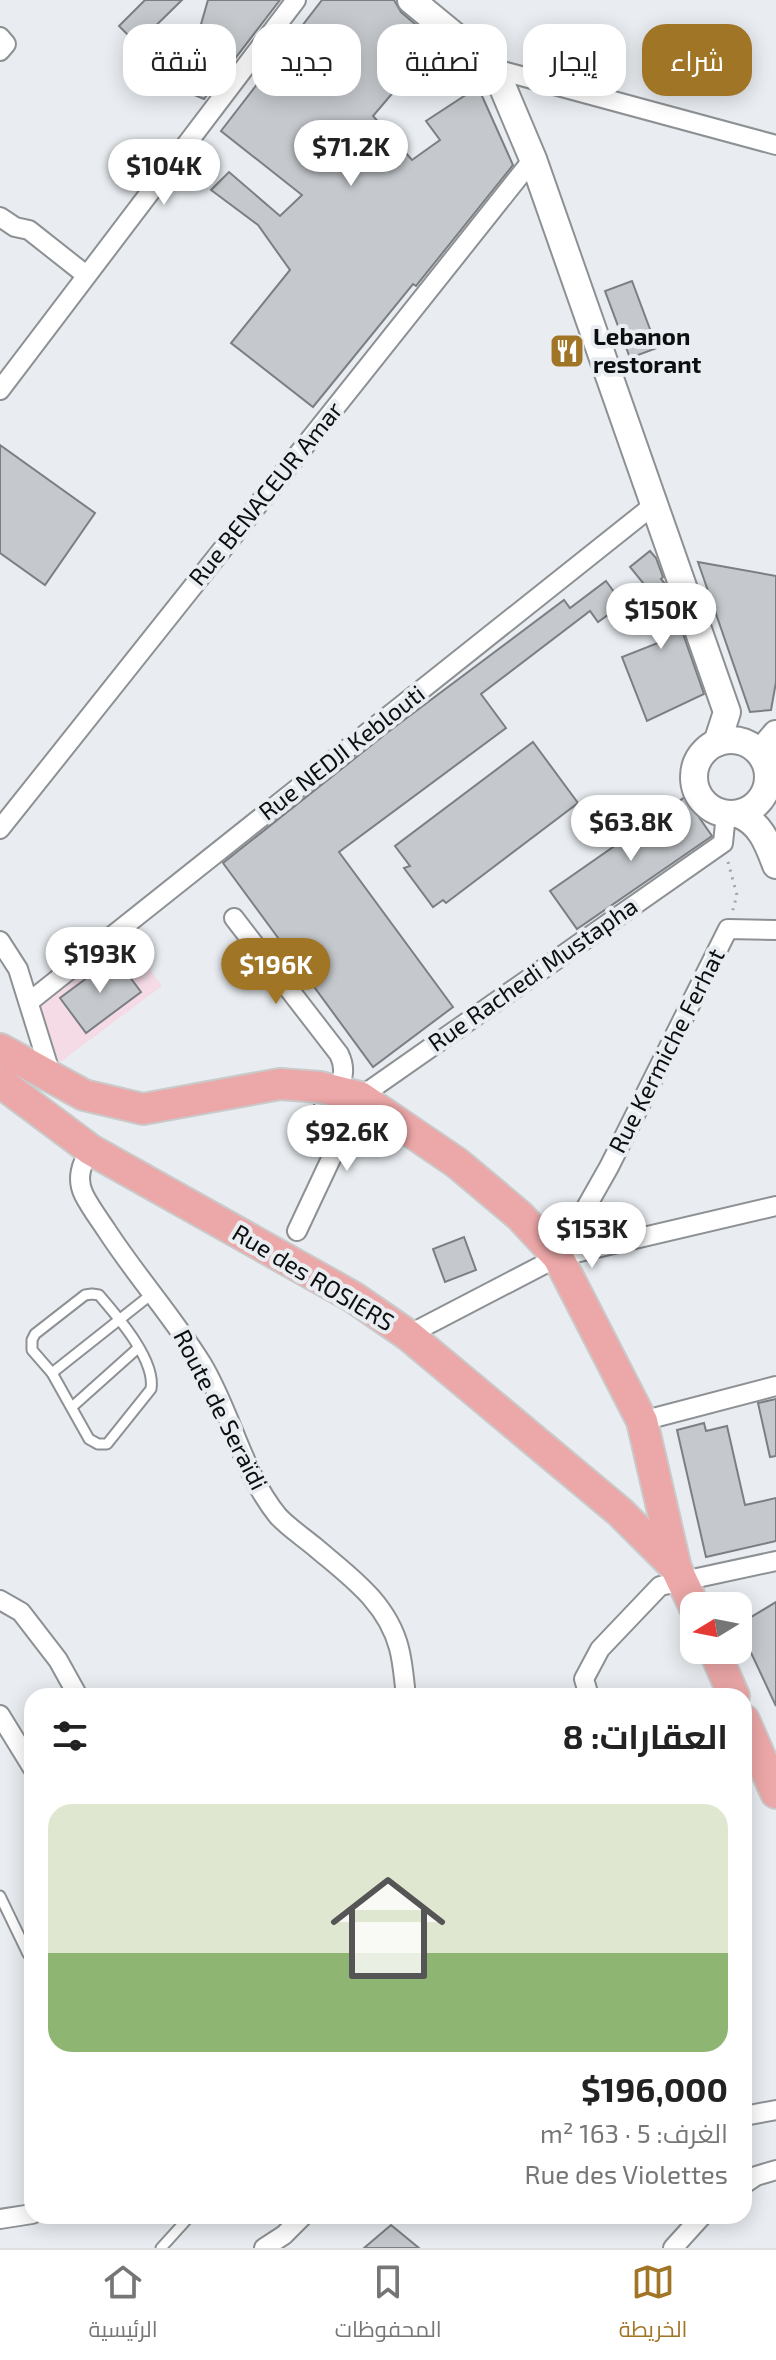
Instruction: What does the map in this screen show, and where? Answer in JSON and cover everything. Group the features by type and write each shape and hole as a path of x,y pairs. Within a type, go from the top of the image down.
{"main road":[{"path":"411,0 440,24"},
{"path":"506,96 533,159 727,712 717,743"},
{"path":"732,814 749,811 765,794 770,758 739,741 728,740 707,749 699,758 694,782 698,793 714,811 749,819 757,826 776,865"},
{"path":"0,1049 84,1095 143,1109 280,1084 320,1087 349,1094 457,1163 520,1216 558,1257 642,1421 685,1585"},
{"name":"Rue des ROSIERS","path":"0,1082 91,1150 353,1297 408,1335 620,1512 685,1585"},
{"path":"720,1664 731,1688"},
{"path":"752,1738 776,1793"}],"street":[{"path":"0,390 296,0"},
{"path":"0,37 6,44 0,51"},
{"path":"507,72 776,145"},
{"name":"Rue BENACEUR Amar","path":"0,829 533,159"},
{"path":"0,217 15,227 29,230 86,275"},
{"name":"Rue NEDJI Keblouti","path":"29,1002 655,504"},
{"path":"723,843 732,814"},
{"name":"Rue Rachedi Mustapha","path":"349,1094 723,843"},
{"path":"234,918 344,1063 349,1094 297,1231"},
{"path":"728,929 776,930"},
{"name":"Rue Kermiche Ferhat","path":"558,1257 609,1167 728,929"},
{"path":"0,941 18,969 52,1078"},
{"name":"Route de Seraïdi","path":"91,1150 80,1172 84,1196 122,1254 178,1326 204,1368 226,1410 255,1482 279,1517 365,1590 380,1607 392,1627 399,1649 405,1688"},
{"path":"408,1335 558,1257 776,1206"},
{"path":"642,1421 776,1386"},
{"path":"587,1688 584,1679 600,1649 660,1586 685,1585 776,1561"},
{"path":"0,1600 21,1612 58,1660 74,1688"},
{"path":"0,1715 24,1754"},
{"path":"752,2114 776,2110"},
{"path":"752,2179 776,2170"},
{"path":"0,2219 24,2215"},
{"path":"264,2248 295,2224"},
{"path":"673,2248 695,2224"}],"lane":[{"path":"52,1373 153,1293"},
{"path":"85,1295 99,1295 120,1319 138,1348 150,1372 151,1389 107,1444 98,1444 89,1439 52,1373 32,1350 32,1340 35,1334 85,1295"},
{"path":"72,1407 138,1348"},
{"path":"0,1896 24,1946"},
{"path":"161,2248 183,2224"}],"path":[{"path":"723,843 737,895 728,929"}],"shaded area":[{"path":"128,940 162,986 59,1063 39,1007"}],"building":[{"path":"145,0 182,0 157,24 123,24 123,30 119,26"},
{"path":"208,0 280,0 262,24 252,24 252,36 236,57 236,24 201,24"},
{"path":"322,0 394,0 401,12 415,24 377,24 377,96 390,96 373,116 412,160 440,140 426,121 464,96 482,96 513,165 313,407 231,343 290,270 258,225 211,190 229,172 280,216 302,195 221,131 252,91 252,96 361,96 361,24 303,24"},
{"path":"632,281 657,348 630,358 605,291"},
{"path":"0,445 95,513 45,585 0,553"},
{"path":"650,551 656,558 704,694 647,721 622,657 658,643 653,630 661,628 638,596 648,589 630,567"},
{"path":"698,562 776,576 776,682 771,710 750,712"},
{"path":"606,581 623,604 598,622 590,611 481,694 506,728 339,852 453,1007 373,1067 223,863 388,732 564,600 570,608"},
{"path":"533,742 578,803 446,903 443,900 433,907 404,868 410,866 395,846"},
{"path":"685,797 712,836 577,929 550,891"},
{"path":"115,957 141,992 86,1033 60,998"},
{"path":"314,1105 336,1120 320,1148 296,1131"},
{"path":"464,1237 476,1270 445,1282 433,1249"},
{"path":"776,1399 776,1456 770,1457 758,1403"},
{"path":"704,1423 706,1431 727,1426 745,1505 776,1498 776,1541 706,1557 677,1430"},
{"path":"776,1602 776,1706 752,1655 752,1617"},
{"path":"391,2225 419,2248 364,2248"}],"place":[{"name":"Lebanon restorant","path":"567,351"}]}
